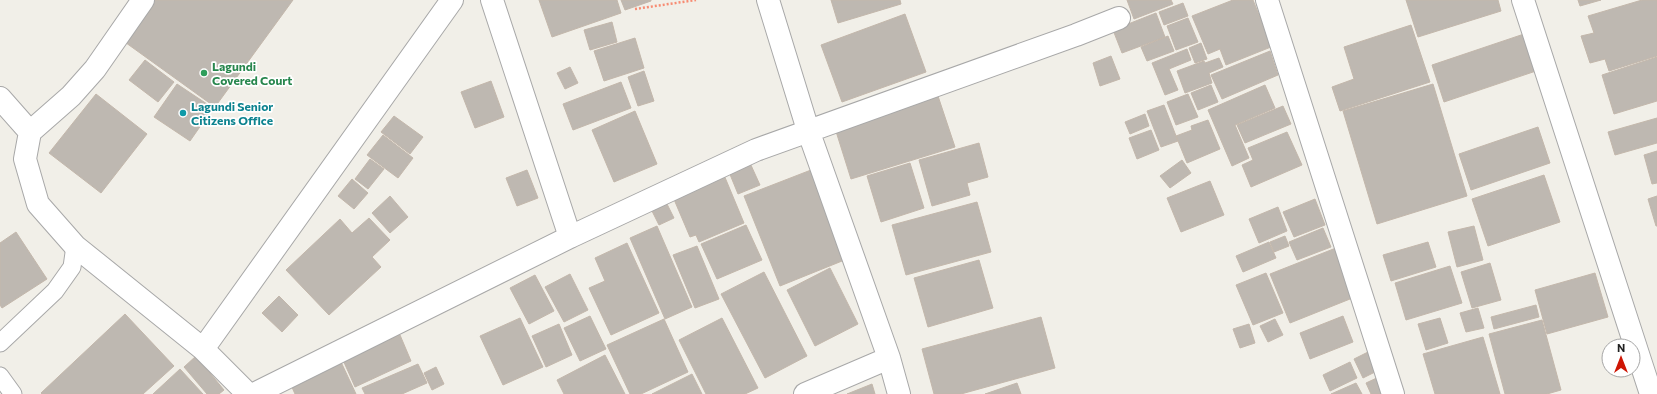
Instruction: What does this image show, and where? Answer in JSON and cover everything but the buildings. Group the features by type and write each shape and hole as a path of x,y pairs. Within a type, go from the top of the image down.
{"street":[{"path":"143,0 96,69 71,96 30,132 25,159 38,204 75,246 203,349 248,394"},
{"path":"203,349 452,0"},
{"path":"492,0 570,237"},
{"path":"768,0 808,130 889,358 899,394"},
{"path":"1267,0 1393,394"},
{"path":"1523,0 1651,394"},
{"path":"254,394 570,237 756,150 808,130 1076,35 1118,18"},
{"path":"0,98 30,132"},
{"path":"804,394 889,358"}],"lane":[{"path":"0,343 55,291 72,267 75,246"},
{"path":"0,376 14,394"}],"path":[{"path":"635,9 696,0"}],"place":[{"name":"Lagundi Covered Court","path":"204,73"},
{"name":"Lagundi Senior Citizens Office","path":"183,113"}]}
